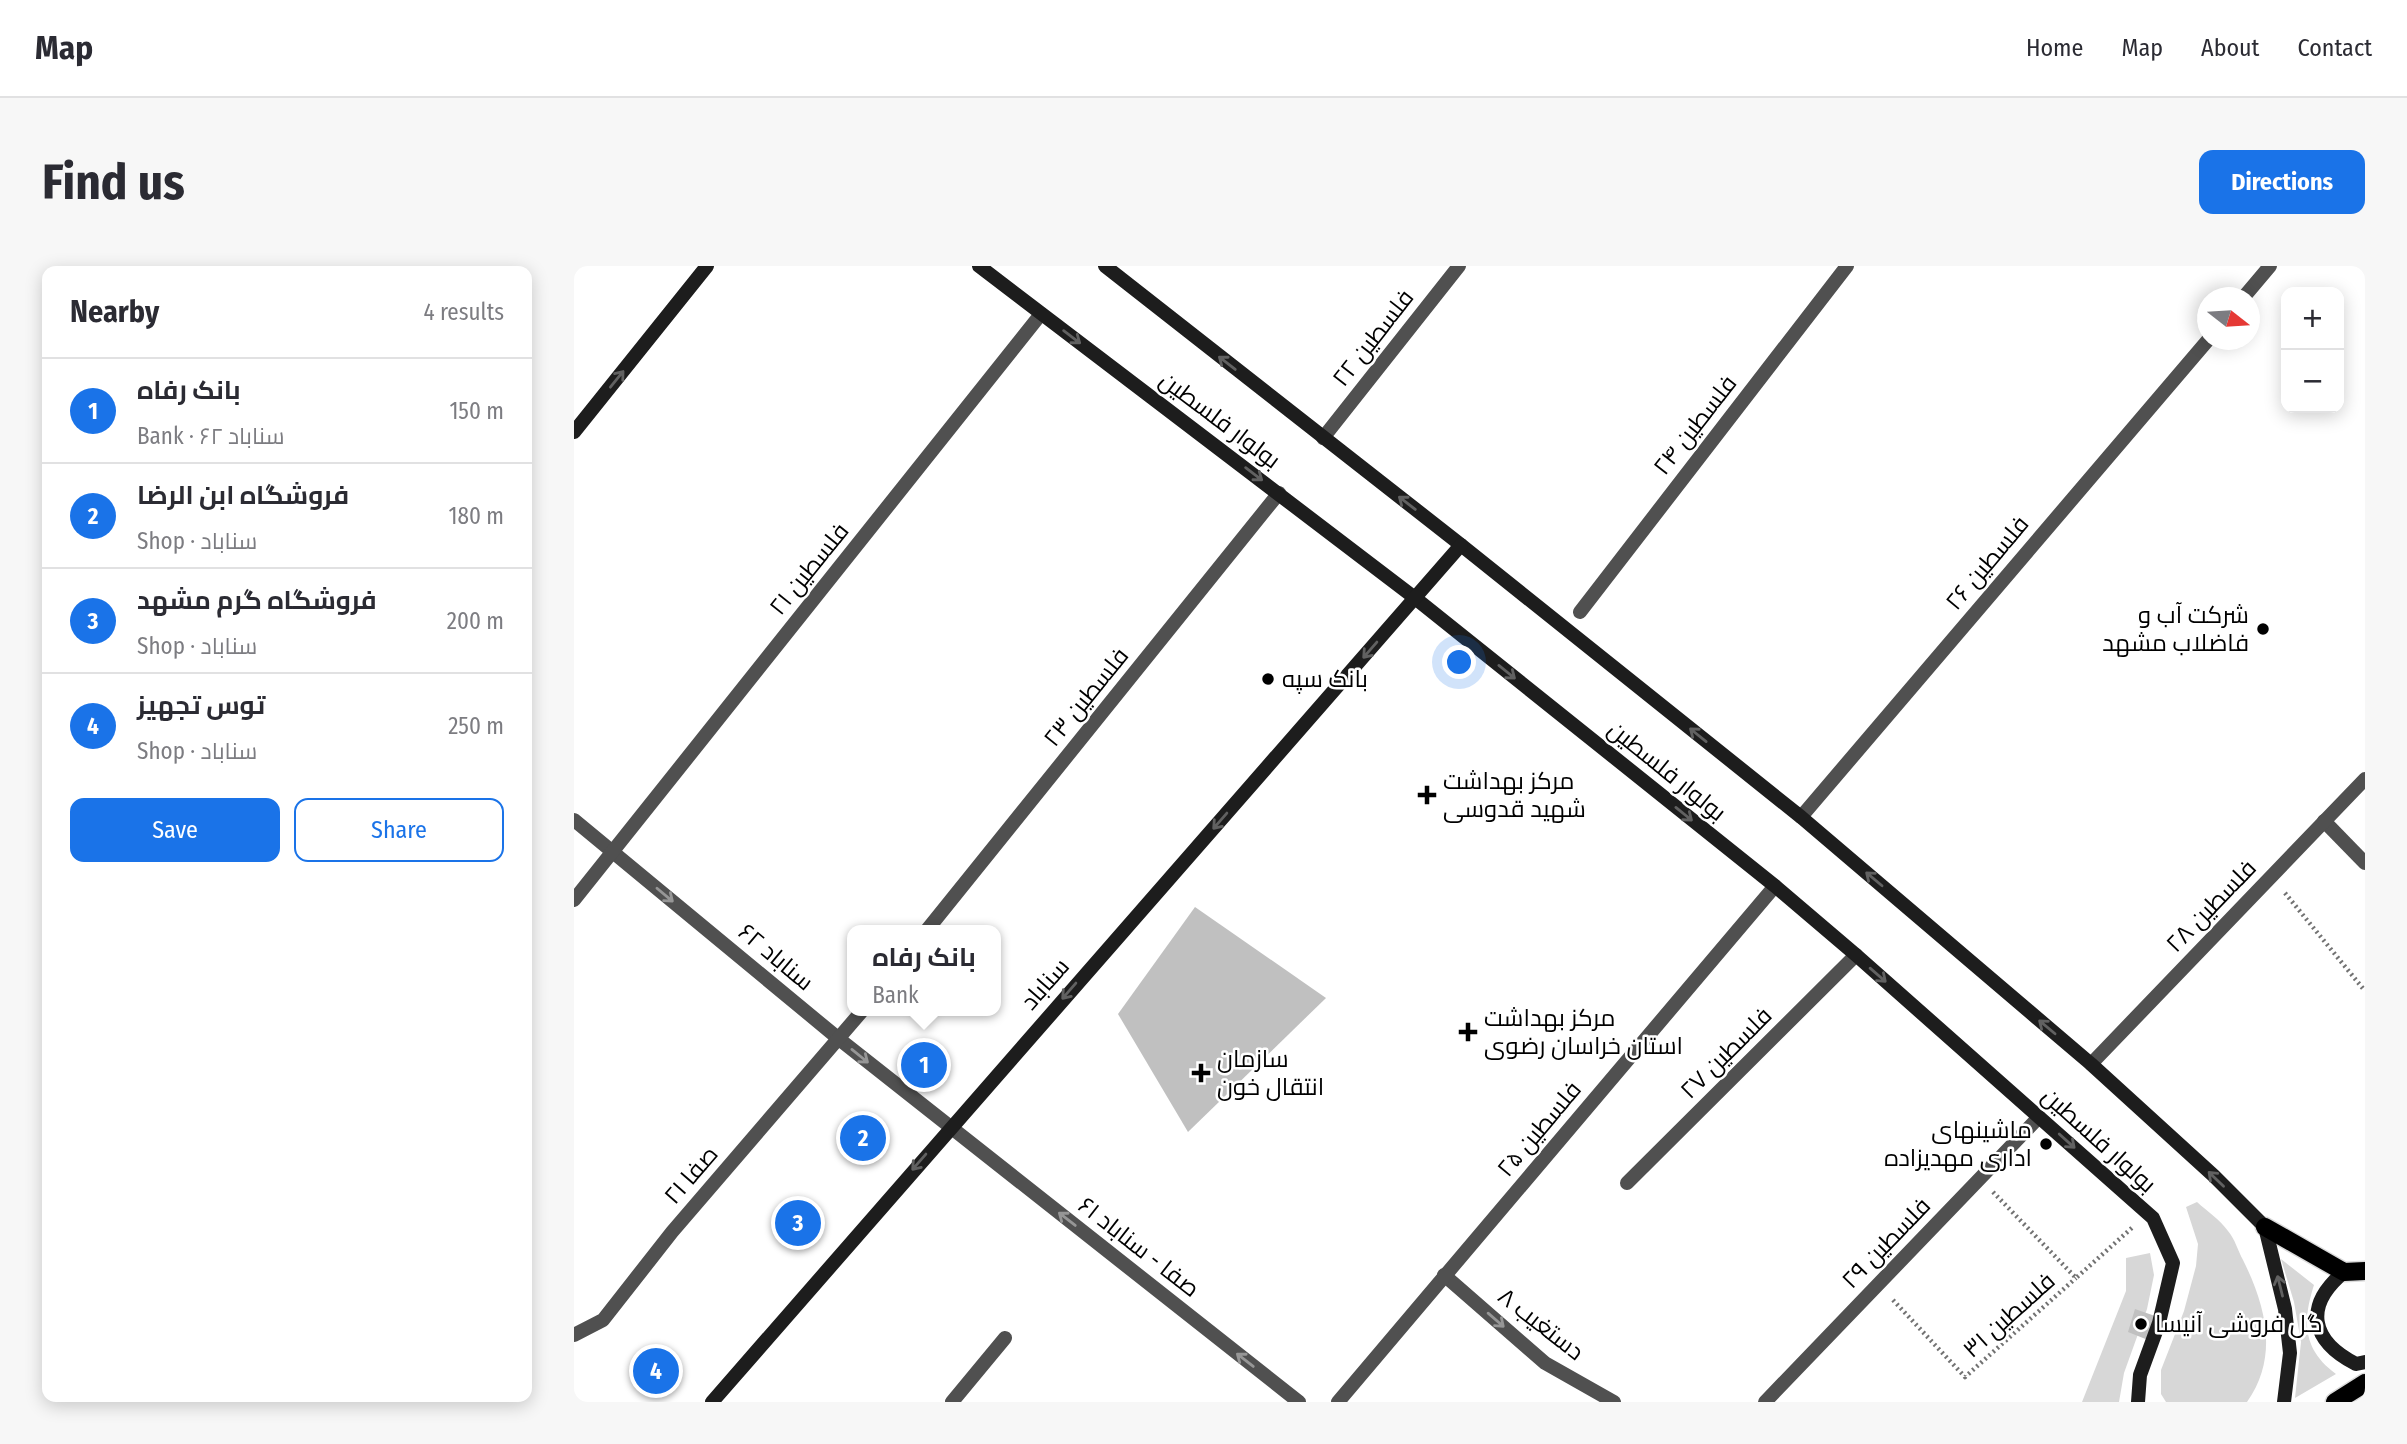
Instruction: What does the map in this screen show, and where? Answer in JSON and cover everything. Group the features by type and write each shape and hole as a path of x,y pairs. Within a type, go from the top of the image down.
{"main road":[{"path":"574,432 707,266"},
{"name":"بولوار فلسطین","path":"979,266 1415,598 1775,886 2148,1213 2153,1218 2173,1263 2159,1323 2140,1375 2138,1402"},
{"name":"بولوار فلسطین","path":"1105,266 1461,545 1801,817 2091,1064 2214,1176 2265,1227"},
{"name":"سناباد","path":"712,1402 1461,545"},
{"path":"2265,1227 2344,1272 2365,1271"},
{"path":"2265,1227 2285,1309 2290,1353 2284,1402"},
{"path":"2344,1272 2331,1282 2318,1306 2318,1325 2325,1342 2338,1355 2356,1364 2365,1362"},
{"path":"2335,1402 2365,1383"}],"street":[{"name":"فلسطین ۲۲","path":"1323,438 1459,266"},
{"name":"فلسطین ۲۴","path":"1580,612 1847,266"},
{"path":"2252,287 2270,266"},
{"name":"فلسطین ۲۱","path":"574,900 1041,314"},
{"name":"فلسطین ۲۶","path":"1801,817 2199,350"},
{"name":"فلسطین ۲۳","path":"931,925 1279,493"},
{"name":"فلسطین ۲۸","path":"2091,1064 2365,779"},
{"name":"سناباد ۶۲","path":"574,820 950,1127"},
{"path":"2324,821 2365,863"},
{"name":"فلسطین ۲۵","path":"1338,1402 1775,886"},
{"name":"فلسطین ۲۷","path":"1628,1183 1856,955"},
{"path":"839,1039 858,1016"},
{"name":"صفا ۲۱","path":"575,1335 603,1320 673,1232 839,1039"},
{"name":"فلسطین ۲۹","path":"1765,1402 2039,1116"},
{"name":"صفا - سناباد ۶۱","path":"950,1127 1299,1402"},
{"name":"دستغیب ۸","path":"1444,1275 1545,1363 1614,1402"},
{"path":"952,1402 1005,1338"}],"path":[{"path":"2271,876 2365,991"},
{"name":"فلسطین ۳۱","path":"1979,1179 2076,1278"},
{"name":"فلسطین ۳۱","path":"1878,1284 1965,1377 2148,1213"}],"shaded area":[{"path":"2197,1202 2221,1223 2233,1238 2251,1277 2263,1313 2266,1349 2263,1367 2247,1402 2166,1402 2161,1394 2161,1370 2184,1311 2196,1266 2198,1244 2186,1207"},
{"path":"2150,1253 2154,1275 2147,1309 2124,1373 2119,1402 2082,1402 2126,1291 2126,1258"},
{"path":"2281,1259 2314,1285 2308,1311 2308,1334 2317,1355 2336,1374 2295,1398 2301,1342 2294,1302"}],"building":[{"name":"سازمان انتقال خون","path":"1195,907 1326,998 1188,1132 1118,1014"},
{"name":"گل فروشی آنیسا","path":"2135,1309 2155,1316 2148,1340 2128,1332"}],"place":[{"name":"شرکت آب و فاضلاب مشهد","path":"2263,629"},
{"name":"بانک سپه","path":"1268,679"},
{"name":"مرکز بهداشت شهید قدوسی","path":"1427,795"},
{"name":"مرکز بهداشت استان خراسان رضوی","path":"1468,1032"},
{"name":"بانک رفاه","path":"924,1065"},
{"name":"سازمان انتقال خون","path":"1201,1073"},
{"name":"فروشگاه ابن الرضا","path":"863,1138"},
{"name":"ماشینهای اداری مهدیزاده","path":"2046,1144"},
{"name":"فروشگاه گرم مشهد","path":"798,1223"},
{"name":"گل فروشی آنیسا","path":"2141,1324"},
{"name":"توس تجهیز","path":"656,1371"}]}
